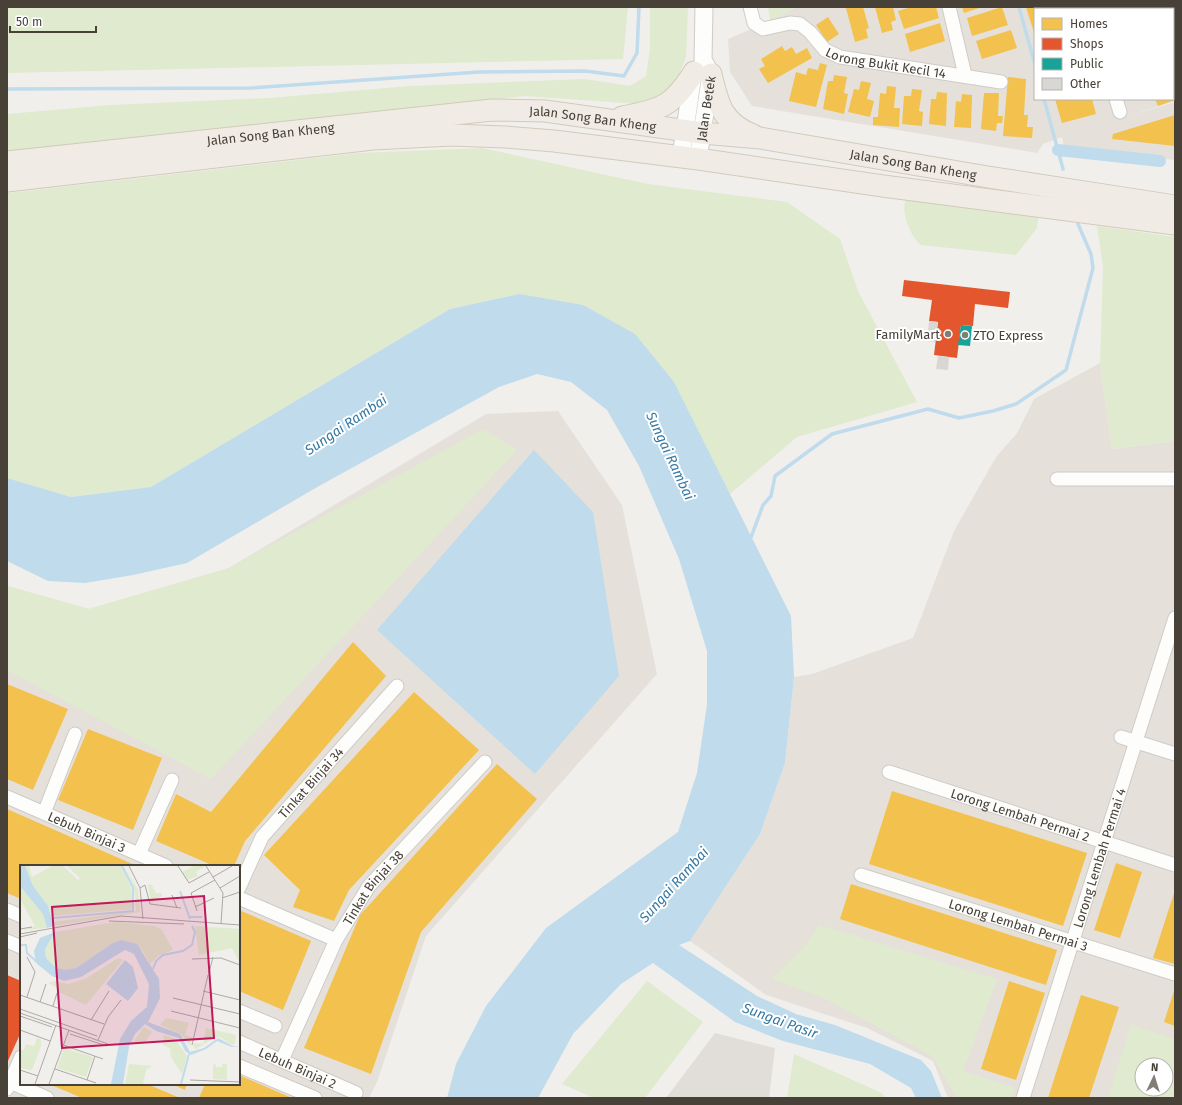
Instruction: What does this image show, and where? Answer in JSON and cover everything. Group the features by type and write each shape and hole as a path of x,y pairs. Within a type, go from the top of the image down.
{"main road":[{"path":"612,119 636,115 671,102 703,68 726,117 743,131 760,138"},
{"name":"Jalan Song Ban Kheng","path":"7,181 21,167 492,110 545,111 612,119 693,132 760,138 995,179 1175,206"},
{"name":"Jalan Song Ban Kheng","path":"21,167 373,138 452,135 554,141 1175,224"}],"street":[{"name":"Jalan Betek","path":"690,158 703,68 704,7"},
{"name":"Lorong Bukit Kecil 14","path":"750,7 754,23 763,29 790,22 800,24 810,32 825,50 840,57 965,75 1001,82"},
{"path":"949,7 965,75"},
{"path":"1058,479 1175,479"},
{"name":"Lorong Lembah Permai 4","path":"1023,1098 1137,742 1175,618"},
{"name":"Tinkat Binjai 34","path":"240,886 262,836 397,686"},
{"path":"44,813 75,734"},
{"path":"1121,737 1175,754"},
{"name":"Tinkat Binjai 38","path":"282,1060 336,940 369,886 485,762"},
{"name":"Lorong Lembah Permai 2","path":"889,772 1175,865"},
{"path":"139,854 172,780"},
{"name":"Lebuh Binjai 3","path":"7,797 164,865"},
{"name":"Lorong Lembah Permai 3","path":"861,875 1175,974"},
{"path":"240,898 336,940"},
{"path":"7,910 20,916"},
{"path":"7,941 20,947"},
{"path":"240,1011 275,1026"},
{"name":"Lebuh Binjai 2","path":"240,1042 356,1093"},
{"path":"20,1059 8,1085 48,1098"},
{"path":"240,1066 315,1098"}],"shaded area":[{"path":"796,7 1175,7 1175,101 1125,117 1175,102 1175,160 1064,148 1062,137 1043,144 1037,153 752,106 730,72 728,39 770,21"},
{"path":"1100,363 1112,449 1175,441 1175,1098 948,1098 933,1061 867,1028 766,995 690,941 760,834 785,763 794,677 812,674 913,638 954,531 996,457 1017,433 1034,399"},
{"path":"558,411 622,505 657,674 426,936 377,1082 369,1098 7,1098 7,586 89,609 229,568 486,414"},
{"path":"715,1033 775,1048 769,1098 666,1098"}],"green space":[{"path":"7,7 628,7 623,59 7,73"},
{"path":"650,7 688,7 686,57 674,88 662,97 637,104 525,96 351,117 7,152 7,114 110,105 269,98 410,86 585,79 630,86 646,76 650,49"},
{"path":"768,7 796,7 770,21"},
{"path":"482,148 648,184 787,202 840,239 858,291 917,402 797,437 730,494 674,382 519,294 450,309 151,487 71,497 7,478 8,193 358,153"},
{"path":"906,200 1039,214 1037,228 1016,255 921,245 917,242 910,231 905,217 904,211"},
{"path":"1097,226 1175,237 1175,441 1112,449 1100,363 1103,267"},
{"path":"483,429 517,450 211,779 7,670 7,586 89,609 229,568"},
{"path":"819,925 997,979 963,1071 1015,1088 1011,1098 957,1098 932,1056 824,998 772,979 806,945"},
{"path":"647,981 703,1022 645,1098 594,1098 562,1084"},
{"path":"1131,1025 1175,1039 1175,1098 1108,1098"},
{"path":"794,1054 882,1093 886,1098 787,1098"}],"water":[{"path":"519,294 583,305 635,334 674,382 791,616 794,677 785,763 760,834 690,941 679,945 757,996 796,1014 835,1025 921,1060 931,1071 942,1098 916,1098 911,1088 870,1064 783,1041 735,1022 653,963 621,984 573,1034 538,1098 447,1098 456,1064 486,1006 546,928 678,832 697,773 707,704 707,651 679,559 639,466 607,410 571,382 537,374 499,387 319,486 187,563 133,575 85,583 48,581 7,561 7,478 71,497 151,487 450,309"},
{"path":"534,450 593,512 619,676 535,774 377,630"}],"building: Homes":[{"path":"863,7 869,28 866,29 868,38 855,42 846,8"},
{"path":"875,7 893,7 896,20 891,22 893,30 882,33"},
{"path":"911,7 936,7 939,18 904,29 898,11"},
{"path":"962,7 982,7 964,13"},
{"path":"1002,7 1008,25 972,36 967,18"},
{"path":"1026,7 1075,7 1034,8 1034,33"},
{"path":"1145,7 1174,8 1146,8"},
{"path":"1174,9 1175,11 1174,22"},
{"path":"828,17 839,34 827,42 816,25"},
{"path":"940,23 945,41 910,52 905,34"},
{"path":"1011,30 1017,48 982,59 976,41"},
{"path":"782,46 785,51 792,47 796,54 807,48 812,58 768,83 759,69 765,66 761,59"},
{"path":"820,63 827,65 816,107 789,101 796,72 806,75 808,68 818,70"},
{"path":"1174,68 1175,100 1158,106 1155,100 1174,100"},
{"path":"834,75 847,77 844,93 848,94 844,114 823,109 828,81 833,81"},
{"path":"1008,77 1026,79 1024,115 1028,115 1027,127 1033,127 1032,138 1003,136"},
{"path":"861,81 871,83 867,99 874,101 870,117 848,112 854,89 859,90"},
{"path":"887,86 896,87 894,108 900,108 899,127 873,125 873,117 878,117 880,93 886,94"},
{"path":"912,89 922,90 919,111 923,112 922,126 902,124 904,96 911,96"},
{"path":"937,92 947,93 946,126 929,124 931,99 936,99"},
{"path":"984,93 999,93 998,116 1003,116 1002,123 997,123 996,131 981,129"},
{"path":"962,94 972,95 971,128 954,127 956,101 961,102"},
{"path":"1055,100 1092,100 1096,114 1062,123"},
{"path":"1175,115 1175,146 1112,139 1113,134"},
{"path":"353,642 386,676 245,841 234,865 212,865 156,841 176,794 211,812"},
{"path":"7,684 68,709 33,790 7,779"},
{"path":"414,692 479,750 349,890 334,921 293,907 300,890 264,855"},
{"path":"88,729 162,758 133,830 58,800"},
{"path":"497,764 537,799 421,932 371,1074 304,1048 360,915"},
{"path":"892,791 1087,853 1063,926 869,864"},
{"path":"7,809 135,865 20,865 20,899 7,893"},
{"path":"1116,863 1142,872 1120,938 1094,930"},
{"path":"851,884 1057,950 1046,985 840,919"},
{"path":"1175,890 1175,964 1153,958"},
{"path":"240,910 311,941 283,1010 240,991"},
{"path":"1009,981 1045,993 1016,1080 981,1069"},
{"path":"1175,988 1175,1026 1164,1022"},
{"path":"1081,995 1119,1007 1089,1098 1048,1098"},
{"path":"240,1075 292,1098 199,1098 205,1085 240,1085"},
{"path":"51,1085 149,1085 180,1098 82,1098"},
{"path":"174,1085 187,1085 185,1090"}],"building: Shops":[{"path":"904,280 1010,292 1008,308 975,304 973,326 961,325 957,358 934,355 938,322 929,321 932,300 902,296"},
{"path":"7,975 20,981 20,1034 7,1063"}],"building: Public":[{"name":"ZTO Express","path":"961,325 972,326 970,346 958,345"}],"building: Other":[{"path":"929,321 938,322 935,342 927,341"},
{"path":"938,356 949,357 948,370 936,369"}],"waterway":[{"path":"7,89 251,88 479,72 585,71 624,76 637,53 639,7"},
{"path":"1019,7 1034,61"},
{"path":"1044,100 1063,169"},
{"path":"1058,150 1160,161"},
{"path":"750,540 763,505 771,496 775,476 832,434 928,409 959,418 993,411 1016,404 1066,370 1093,268 1091,254 1078,224"}],"place":[{"name":"FamilyMart","path":"948,334"},
{"name":"ZTO Express","path":"965,335"}],"water label":[{"name":"Sungai Rambai","path":"346,425"},
{"name":"Sungai Rambai","path":"670,456"},
{"name":"Sungai Rambai","path":"674,885"},
{"name":"Sungai Pasir","path":"780,1021"}]}
